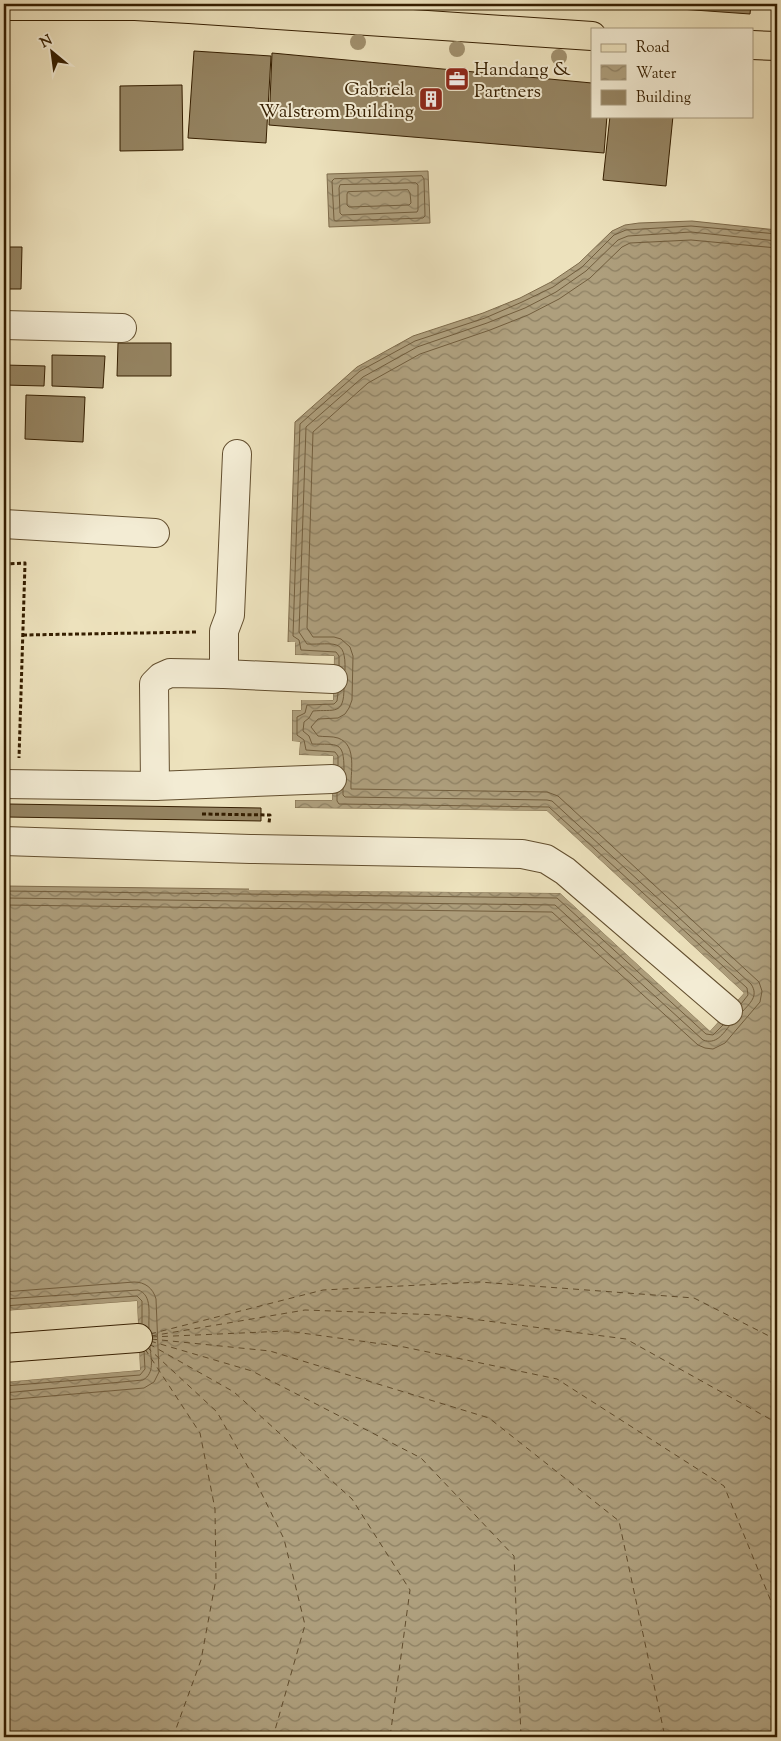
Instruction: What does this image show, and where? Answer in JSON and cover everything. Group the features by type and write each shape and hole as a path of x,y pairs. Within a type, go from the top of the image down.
{"main road":[{"path":"4,6 135,5 591,36"},
{"path":"754,45 777,46"},
{"path":"4,1348 138,1338"}],"street":[{"path":"4,325 122,328"},
{"path":"224,674 224,631 230,615 237,454"},
{"path":"4,524 155,533"},
{"path":"155,786 154,684 161,677 170,673 333,679"},
{"path":"4,784 155,786 332,779"},
{"path":"4,841 250,849 522,854 546,859 566,871 728,1011"}],"path":[{"path":"4,564 25,563"},
{"path":"23,634 224,631"}],"water":[{"path":"428,171 430,223 329,227 327,174"},
{"path":"692,221 777,230 777,1737 4,1737 4,1382 140,1370 137,1301 4,1311 4,886 560,893 710,1031 744,993 547,811 295,808 295,800 332,800 333,756 299,755 300,742 292,742 292,710 301,710 301,699 333,700 334,656 295,655 295,643 288,642 295,422 357,367 413,336 483,313 520,298 551,282 579,263 612,231 625,225 639,223"}],"pier":[{"path":"285,642 295,642 295,655 334,656 333,700 301,700 301,710 292,710 292,741 300,742 299,755 333,756 332,800 295,800 295,808 547,811 744,993 710,1031 560,893 249,890 249,887 560,891 710,1027 741,993 546,814 293,810 292,800 294,797 329,798 330,758 298,757 297,744 289,742 290,710 292,708 299,708 299,698 330,697 331,658 294,658 292,656 292,645"},
{"path":"137,1301 140,1370 4,1382 4,1379 138,1367 135,1303 4,1313 4,1311"}],"building":[{"path":"638,4 751,4 750,14 638,6"},
{"path":"194,51 271,56 266,143 188,138"},
{"name":"Gabriela Walstrom Building","path":"272,53 591,83 591,118 607,118 604,153 269,125"},
{"path":"182,85 183,150 120,151 120,86"},
{"path":"610,118 673,118 666,186 603,180"},
{"path":"4,247 22,247 21,289 4,289"},
{"path":"118,343 171,343 171,376 117,376"},
{"path":"52,355 105,356 103,388 52,386"},
{"path":"4,365 45,366 44,386 4,385"},
{"path":"26,395 85,397 83,442 25,439"},
{"path":"4,593 8,593 5,752 4,752"},
{"path":"8,804 261,808 261,821 7,817"}],"ferry route":[{"path":"150,1334 323,1290 479,1282 694,1298 777,1340"},
{"path":"151,1336 305,1310 441,1315 626,1339 777,1423"},
{"path":"151,1337 287,1331 404,1347 557,1379 724,1486 777,1616"},
{"path":"151,1339 270,1351 489,1418 619,1521 665,1737"},
{"path":"150,1341 252,1371 421,1458 514,1556 521,1737"},
{"path":"149,1344 234,1392 352,1499 410,1590 390,1737"},
{"path":"147,1347 217,1412 253,1476 284,1539 305,1625 273,1737"},
{"path":"145,1349 200,1433 215,1509 216,1579 201,1660 173,1737"}],"place":[{"name":"Handang & Partners","path":"457,79"},
{"name":"Gabriela Walstrom Building","path":"431,99"}]}
